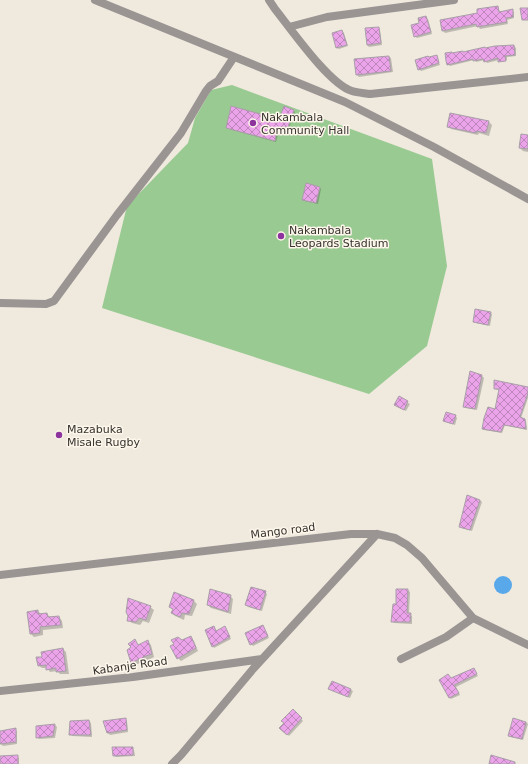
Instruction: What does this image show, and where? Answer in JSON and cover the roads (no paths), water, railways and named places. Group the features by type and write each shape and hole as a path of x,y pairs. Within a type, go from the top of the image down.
{"street":[{"path":"96,0 345,102 434,147 528,199"},
{"path":"269,0 324,69 337,83 352,91 370,94 528,77"},
{"path":"289,27 327,17 454,0"},
{"path":"0,303 46,304 54,301 117,215 180,134 206,90 218,81 234,57"},
{"path":"345,102 352,91"},
{"name":"Mango road","path":"0,574 351,534 377,534 395,538 407,545 422,558 473,618 528,644"},
{"path":"172,764 262,659 377,534"},
{"path":"401,659 446,637 473,618"},
{"name":"Kabanje Road","path":"0,691 133,677 262,659"}],"water":[{"path":"499,576 507,576 512,581 510,592 507,594 499,594 494,589 494,581"}],"place":[{"name":"Nakambala Community Hall","path":"253,123"},
{"name":"Nakambala Leopards Stadium","path":"281,236"},
{"name":"Mazabuka Misale Rugby","path":"59,435"}]}
